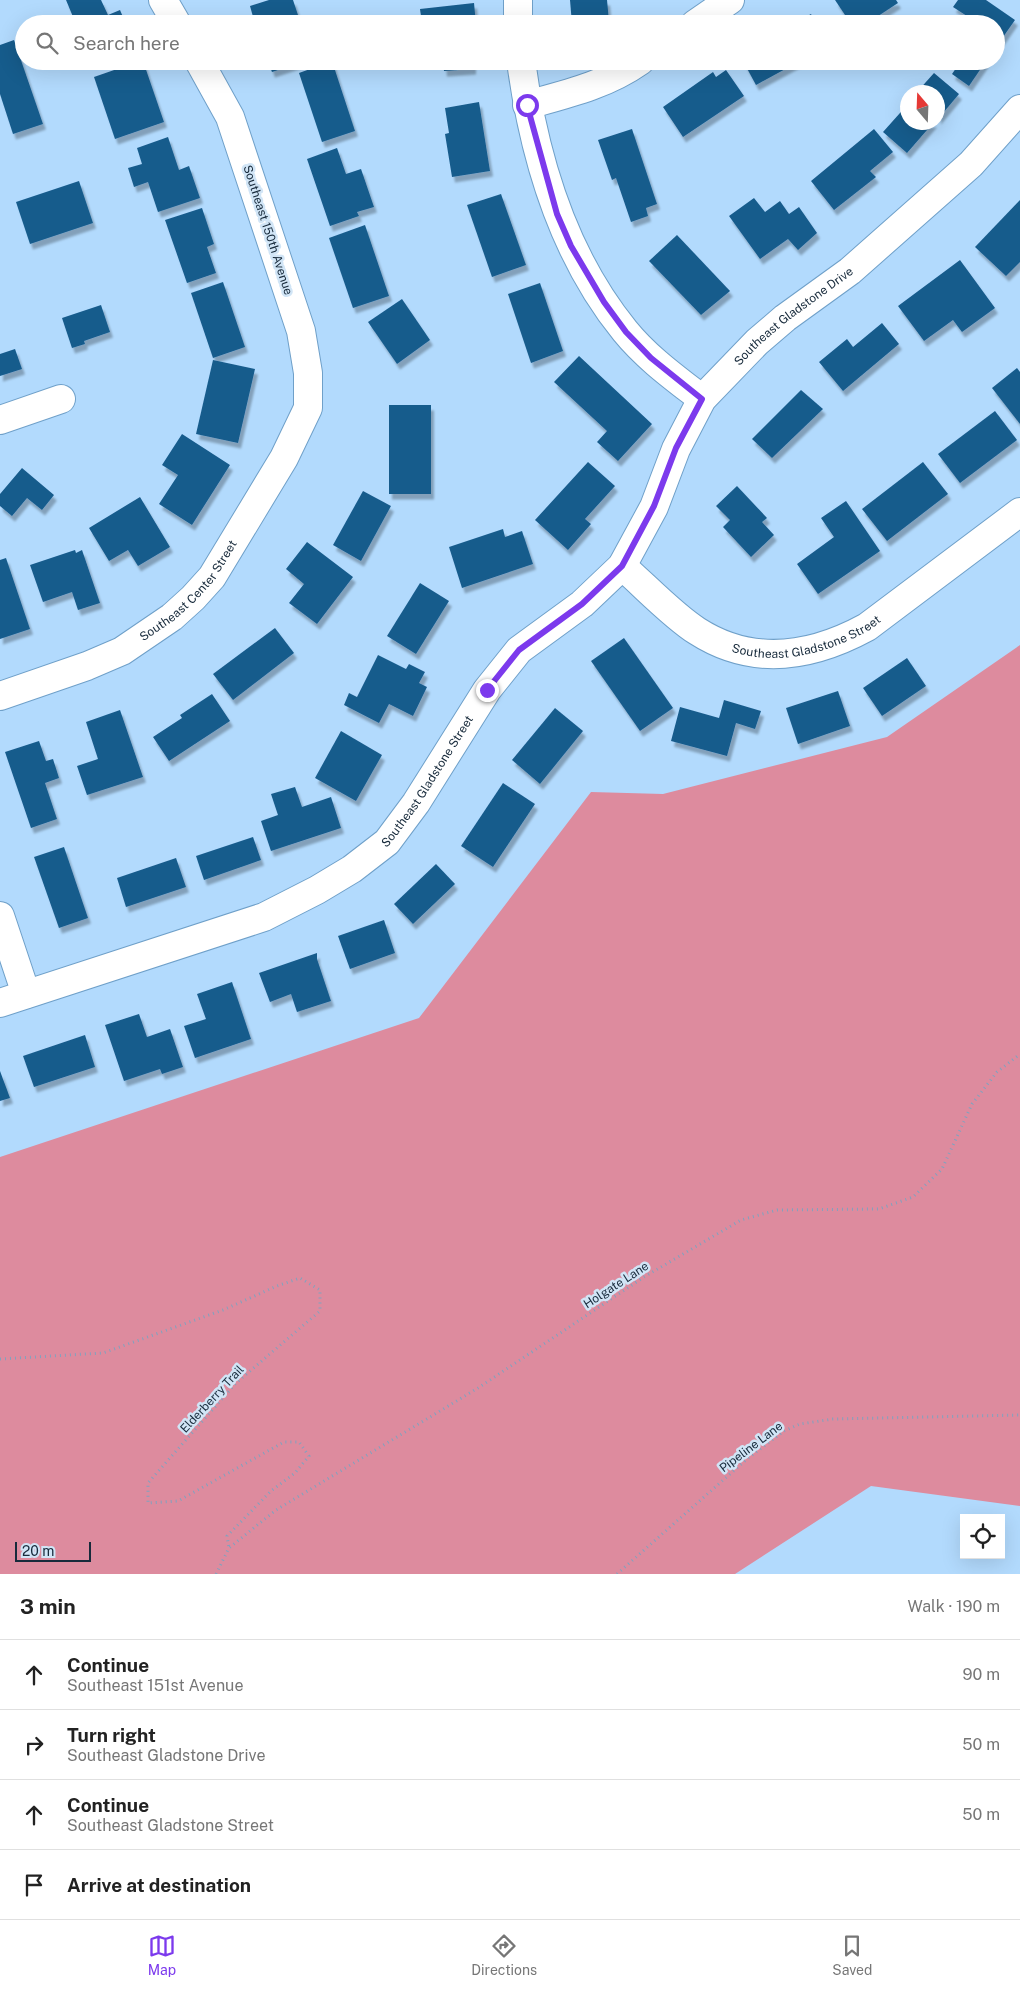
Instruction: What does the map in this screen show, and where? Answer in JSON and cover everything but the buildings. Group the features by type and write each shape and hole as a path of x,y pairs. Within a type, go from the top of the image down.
{"street":[{"path":"163,0 172,15"},
{"path":"518,0 518,15"},
{"path":"708,15 730,0"},
{"name":"Southeast 150th Avenue","path":"204,70 230,117 301,331 308,373 308,408"},
{"path":"522,70 527,105 557,214 571,246 604,302 626,332 651,358 702,399"},
{"path":"527,105 586,90 627,70"},
{"name":"Southeast Gladstone Drive","path":"622,566 654,506 676,448 702,399 757,342 785,318 850,271 971,164 1020,109"},
{"path":"0,420 61,399"},
{"name":"Southeast Center Street","path":"0,696 87,666 122,651 172,617 193,598 212,577 228,551 284,458 308,408"},
{"name":"Southeast Gladstone Street","path":"0,1003 264,917 318,890 352,868 387,842 416,803 487,690 519,650 582,604 622,566 696,630 723,644 752,652 782,654 812,651 840,641 867,627 1020,512"},
{"path":"0,916 26,994"}],"path":[{"name":"Holgate Lane","path":"216,1574 229,1548 276,1510 478,1388 644,1277 741,1220 777,1210 879,1209 913,1197 942,1169 972,1104 997,1072 1020,1054"},
{"name":"Elderberry Trail","path":"0,1359 103,1353 223,1310 300,1278 320,1290 320,1311 236,1383 148,1484 148,1503 178,1501 284,1442 300,1442 309,1456 295,1473 271,1491 227,1536 229,1548"},
{"name":"Pipeline Lane","path":"617,1574 747,1459 784,1431 800,1424 833,1419 1020,1415"}],"shaded area":[{"path":"1020,645 1020,1506 871,1486 735,1574 0,1574 0,1157 419,1018 591,792 663,794 887,737"}],"route":[{"path":"487,690 519,650 582,604 622,566 654,506 676,448 702,399 651,358 626,332 604,302 571,246 557,214 527,105"}]}
